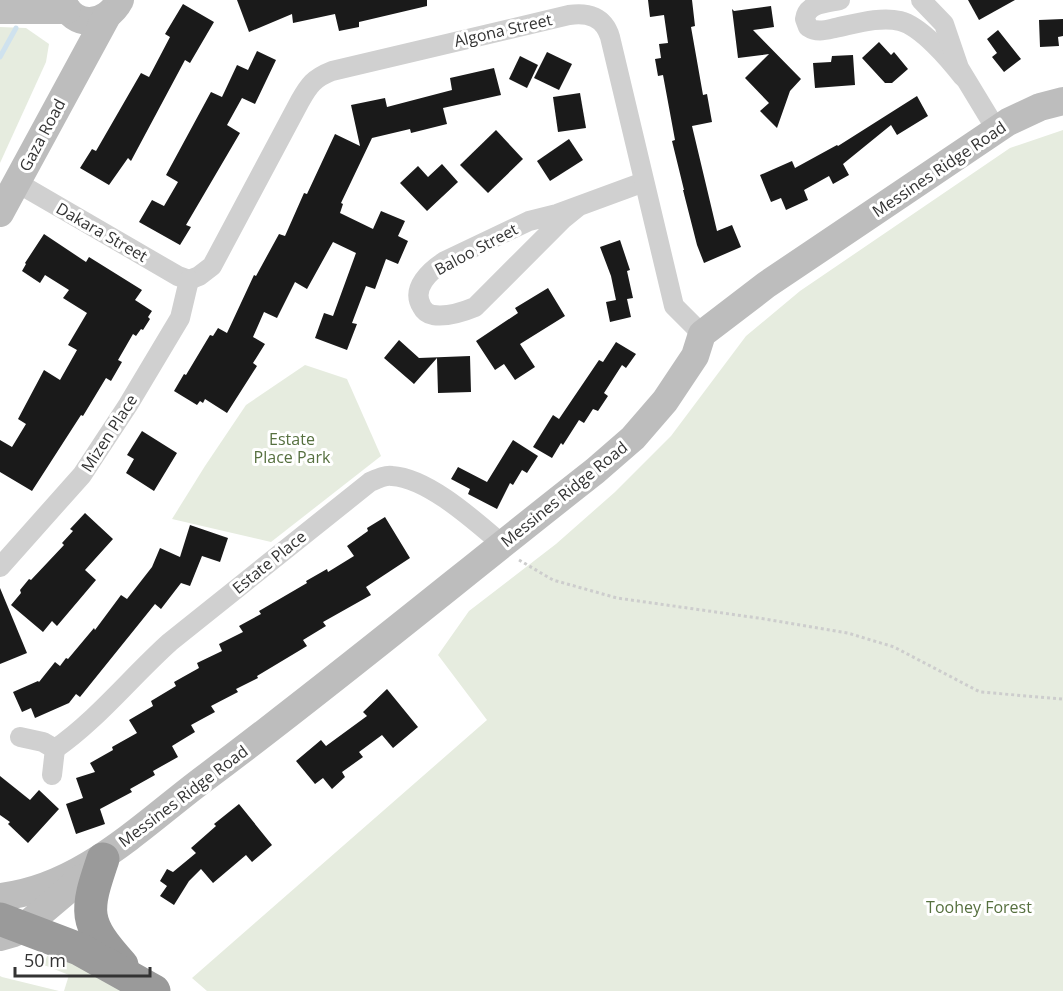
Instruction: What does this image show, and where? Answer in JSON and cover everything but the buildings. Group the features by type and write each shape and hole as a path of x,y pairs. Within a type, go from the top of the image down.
{"highway":[{"path":"108,855 91,896 92,925 103,944 144,985"},
{"path":"8,928 79,949 144,985"}],"street":[{"path":"840,0 815,6 809,10 805,17 807,26 819,31 882,20 903,22 913,27 932,44 963,76"},
{"path":"921,0 944,24 963,76 996,129"},
{"path":"0,10 67,8 89,21 99,20 114,8"},
{"name":"Gaza Road","path":"66,89 67,8"},
{"name":"Gaza Road","path":"0,213 66,89 114,8"},
{"name":"Algona Street","path":"189,280 212,266 300,101 308,87 318,77 332,70 569,15 585,14 601,21 607,28 674,306 702,334"},
{"name":"Messines Ridge Road","path":"8,928 52,905 108,855 256,741 595,471 633,438 671,392 695,356 702,334 766,285 996,129 1026,112 1063,101"},
{"name":"Dakara Street","path":"16,182 189,280"},
{"name":"Baloo Street","path":"579,206 557,224 478,305 460,312 437,315 429,314 422,307 419,300 421,286 426,277 439,265 529,221 557,214 644,182"},
{"name":"Mizen Place","path":"0,567 89,465 180,318 189,280"},
{"name":"Estate Place","path":"55,748 79,731 140,669 171,642 370,482 390,475 412,479 457,507 502,544"},
{"path":"20,737 43,742 55,748 52,775"},
{"name":"Messines Ridge Road","path":"0,897 21,894 58,881 108,855"}],"path":[{"path":"502,544 519,560 553,580 617,598 848,633 894,647 980,692 1063,699"}],"green space":[{"path":"0,27 26,28 49,44 46,62 0,163"},
{"name":"Toohey Forest","path":"1063,130 1063,991 207,991 192,978 487,720 438,655 469,611 556,544 615,492 671,436 746,336 800,291 1010,148"},
{"name":"Estate Place Park","path":"305,365 347,379 381,456 271,542 172,519 246,405"},
{"path":"47,956 68,960 129,991 64,991 69,975 44,965"},
{"path":"0,976 2,977 59,991 0,991"}],"waterway":[{"path":"0,57 16,28"}]}
